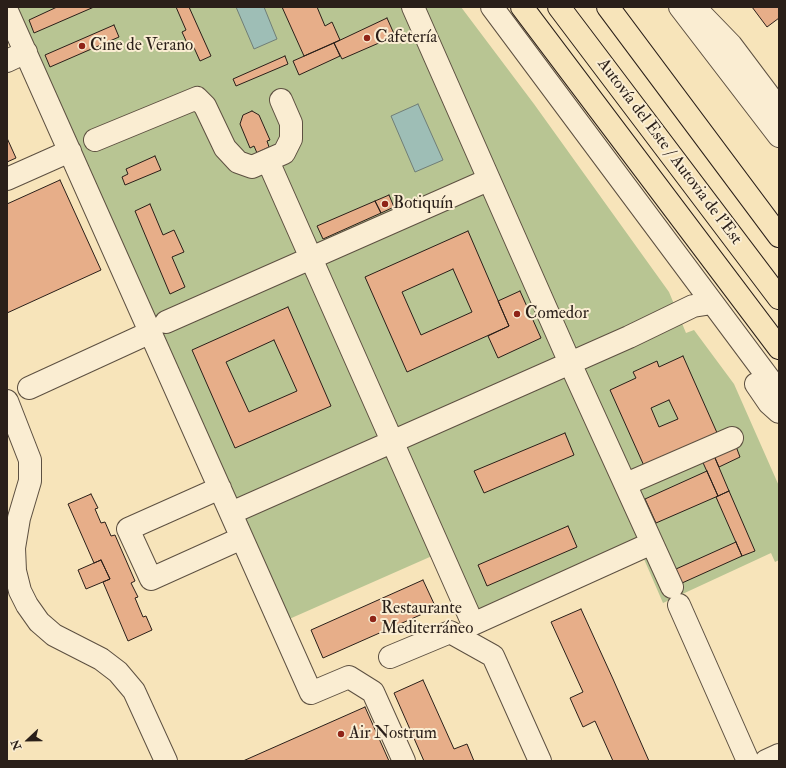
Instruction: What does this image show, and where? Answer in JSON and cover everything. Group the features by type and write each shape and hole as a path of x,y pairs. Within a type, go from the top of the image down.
{"highway":[{"path":"522,7 779,348"},
{"name":"Autovía del Este / Autovia de l'Est","path":"560,7 779,298"},
{"path":"608,7 779,236"},
{"path":"708,140 779,212"}],"street":[{"path":"413,7 488,180 626,484 748,761"},
{"path":"492,7 779,392"},
{"path":"680,7 779,136"},
{"path":"694,7 731,45 779,109"},
{"path":"7,11 16,56 70,151 159,327 220,488 311,693 349,677 374,692 404,761"},
{"path":"95,140 197,98 205,106 225,148 238,162 252,167 284,153 291,139 290,123 281,100"},
{"path":"587,136 629,209 683,285 685,291 684,299 678,313"},
{"path":"7,179 70,151"},
{"path":"268,161 473,624 652,543"},
{"path":"29,388 311,257 488,180"},
{"path":"231,513 629,337 694,306 712,303"},
{"path":"678,313 694,315 707,320 740,360 769,403 779,412"},
{"path":"7,401 30,460 30,481 19,518 14,548 14,594 27,605 39,622 54,635 101,660 118,672 134,691 166,761"},
{"path":"626,484 732,438"},
{"path":"220,488 128,529 151,579 242,538"},
{"path":"390,657 450,632 493,656 540,761"},
{"path":"766,761 779,755"}],"green space":[{"path":"15,7 461,7 534,104 669,292 686,333 694,330 734,384 779,486 779,560 775,562 771,553 663,603 644,559 469,638 432,556 287,620"}],"water":[{"path":"236,7 264,7 277,39 254,49"},
{"path":"418,104 443,160 415,172 391,116"}],"building":[{"path":"57,7 94,7 34,33 29,20"},
{"path":"176,7 189,7 211,56 200,61 191,41 187,43 182,32 186,30"},
{"path":"282,7 317,7 325,26 332,22 340,40 304,56"},
{"path":"752,7 779,7 779,18 767,27"},
{"name":"Cafetería","path":"387,18 395,36 342,59 334,43"},
{"name":"Cine de Verano","path":"114,25 119,37 50,67 45,55"},
{"path":"334,43 340,56 299,75 293,61"},
{"path":"285,56 288,64 236,86 233,79"},
{"path":"252,111 259,115 270,140 267,141 269,147 257,153 254,146 250,148 240,124 243,115"},
{"path":"7,138 16,158 7,162"},
{"path":"155,156 161,170 125,185 122,177 128,174 126,169"},
{"path":"60,180 101,270 7,313 7,204"},
{"name":"Botiquín","path":"389,195 394,207 381,213 375,201"},
{"path":"375,201 381,213 323,239 317,226"},
{"path":"150,204 163,235 174,230 184,252 172,257 185,287 170,294 135,211"},
{"path":"468,231 509,326 407,372 365,277","holes":["453,269 472,312 421,335 402,292"]},
{"name":"Comedor","path":"520,291 541,338 498,358 488,336 509,326 498,301"},
{"path":"288,307 331,406 235,448 192,350","holes":["274,340 297,391 249,412 226,362"]},
{"path":"683,356 718,435 645,468 610,390 636,378 633,372 657,361 659,367","holes":["669,400 678,419 659,427 651,408"]},
{"path":"565,433 574,455 484,493 474,471"},
{"path":"734,441 740,457 719,467 712,451"},
{"path":"712,451 729,491 718,496 700,456"},
{"path":"707,471 718,496 656,523 645,499"},
{"path":"729,491 755,551 742,556 716,497"},
{"path":"91,494 98,508 95,509 101,523 105,522 111,536 115,535 135,581 131,583 138,597 135,598 143,617 146,616 152,630 128,641 103,582 110,579 101,560 94,563 68,504"},
{"path":"568,526 577,547 487,586 478,565"},
{"path":"736,542 742,556 682,583 676,569"},
{"path":"101,560 110,579 86,589 78,570"},
{"name":"Restaurante Mediterráneo","path":"423,580 436,608 323,658 311,630"},
{"path":"581,609 649,761 613,761 595,721 583,727 570,698 583,692 551,622"},
{"path":"423,680 454,749 467,744 474,761 424,761 394,693"},
{"name":"Air Nostrum","path":"365,707 389,761 243,761"}],"place":[{"name":"Cafetería","path":"367,38"},
{"name":"Cine de Verano","path":"82,46"},
{"name":"Botiquín","path":"385,204"},
{"name":"Comedor","path":"517,314"},
{"name":"Restaurante Mediterráneo","path":"373,619"},
{"name":"Air Nostrum","path":"341,734"}]}
